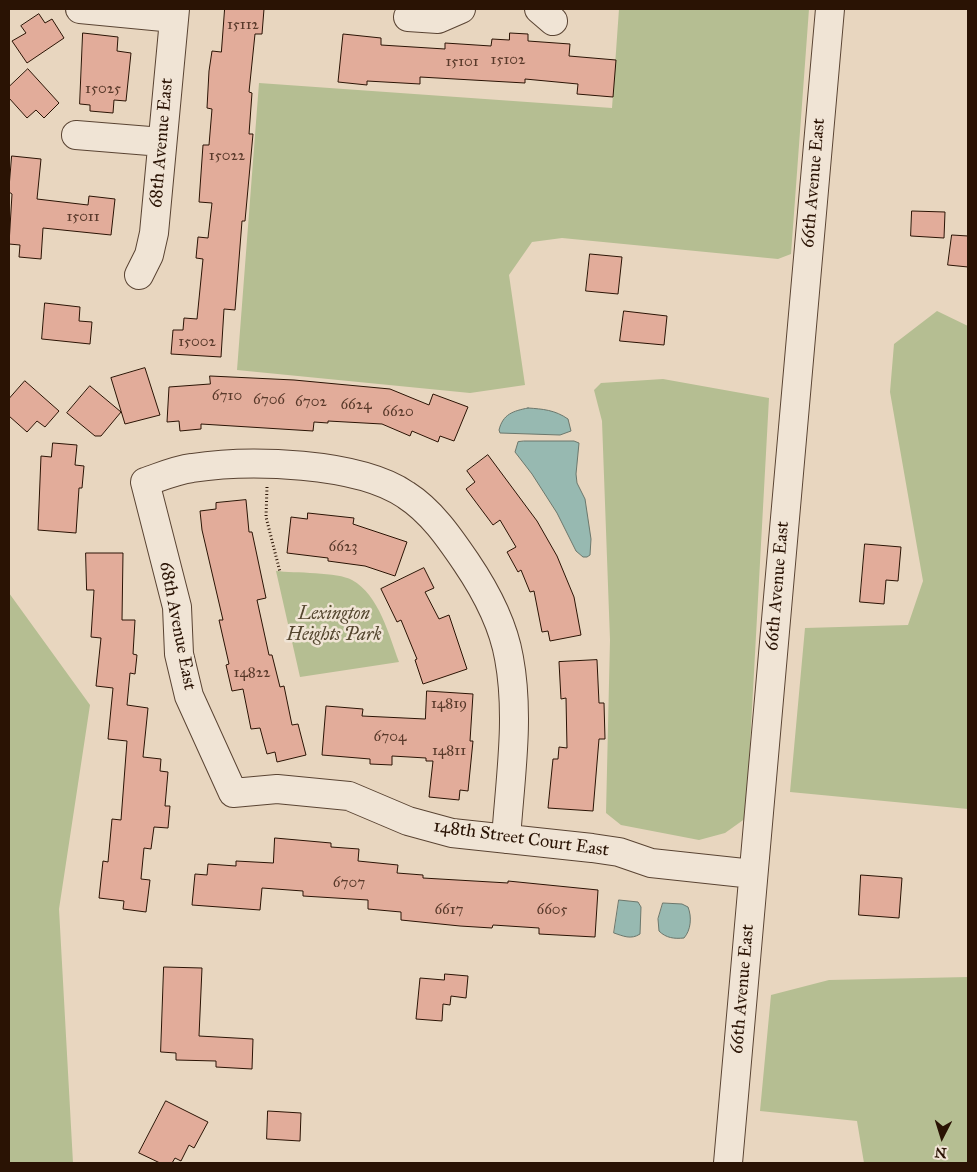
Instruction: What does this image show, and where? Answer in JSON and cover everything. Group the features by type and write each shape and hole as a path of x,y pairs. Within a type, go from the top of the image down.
{"street":[{"path":"80,9 174,14"},
{"path":"408,17 438,19 461,9"},
{"name":"66th Avenue East","path":"728,1163 752,874 830,9"},
{"name":"68th Avenue East","path":"139,275 149,255 154,232 174,14"},
{"path":"76,135 162,142"},
{"name":"68th Avenue East","path":"233,793 189,696 178,654 177,607 145,482 190,468 230,464 268,464"},
{"path":"268,464 354,472 383,482 406,495 427,512 451,539 484,588 509,656 514,692 506,838"},
{"name":"148th Street Court East","path":"233,793 277,789 350,796 408,821 452,833 592,848 619,852 651,863 752,874"}],"path":[{"path":"268,464 266,517 280,572"}],"green space":[{"path":"619,9 809,9 791,254 778,259 562,238 532,242 509,275 525,385 470,393 237,370 259,83 612,108"},
{"path":"937,311 968,326 968,809 790,792 805,628 908,625 923,581 890,392 894,344"},
{"path":"663,379 769,398 746,818 725,833 699,840 621,825 606,813 610,640 602,421 594,390 601,383"},
{"name":"Lexington Heights Park","path":"276,571 316,573 345,577 352,580 369,595 376,605 387,628 399,662 300,677"},
{"path":"9,593 90,705 59,909 73,1163 9,1163"},
{"path":"968,977 968,1163 864,1163 857,1121 760,1111 771,995 829,980"}],"water":[{"path":"528,408 549,410 563,416 568,419 571,431 560,435 500,433 499,430 503,420 509,414"},
{"path":"574,441 579,443 577,483 585,499 591,539 590,555 587,557 583,557 576,551 557,513 532,474 515,452 518,442"},
{"path":"619,900 638,902 641,907 640,934 637,936 630,937 614,933"},
{"path":"663,903 682,904 688,907 690,923 684,938 670,938 659,931 658,919"}],"building":[{"path":"225,9 264,9 262,34 255,34 249,92 252,93 249,134 253,134 245,221 242,221 235,310 224,309 221,357 171,354 173,330 183,330 184,318 197,319 203,259 196,258 198,237 208,238 212,203 199,202 203,145 209,145 212,109 207,108 209,71 212,51 221,52"},
{"path":"39,14 45,23 52,19 64,38 27,63 12,41 26,33 21,26"},
{"path":"83,33 118,37 117,51 131,53 126,101 114,100 113,113 90,111 90,105 80,104"},
{"path":"510,33 528,34 528,41 570,44 569,56 616,60 613,97 577,94 578,84 525,79 525,83 420,77 420,84 367,81 367,85 338,82 343,34 381,38 381,45 445,49 445,43 491,46 492,39 509,40"},
{"path":"28,69 59,103 44,118 36,110 27,118 9,98 9,87"},
{"path":"12,156 41,159 37,199 88,205 89,196 115,199 111,235 43,228 41,259 19,257 20,245 9,244 12,194 9,192"},
{"path":"912,211 945,212 944,238 911,236"},
{"path":"952,235 968,236 968,267 948,265"},
{"path":"590,254 622,257 618,294 586,291"},
{"path":"45,303 80,307 79,321 92,322 90,344 42,339"},
{"path":"624,311 667,316 664,345 620,341"},
{"path":"145,368 160,415 125,424 111,378"},
{"path":"210,376 294,380 390,389 429,405 433,394 468,407 454,441 440,436 438,442 412,431 410,436 382,424 314,422 313,431 201,424 201,429 180,431 179,421 167,422 169,387 210,384"},
{"path":"25,381 59,411 45,427 37,421 27,432 9,416 9,399"},
{"path":"90,386 121,412 101,436 95,436 67,413"},
{"path":"53,443 77,445 75,465 84,466 82,488 79,488 76,533 38,530 41,456 51,457"},
{"path":"488,455 537,521 557,556 574,597 581,635 550,641 548,631 542,632 534,591 530,592 521,570 518,572 507,552 516,547 500,520 493,525 466,489 475,482 467,471"},
{"path":"246,500 249,532 252,532 266,598 257,600 269,655 272,655 280,687 284,686 292,725 298,724 306,755 277,762 275,752 267,754 260,728 251,729 243,689 232,691 226,665 229,664 219,620 223,620 202,530 200,511 216,509 216,503"},
{"path":"308,513 354,518 353,524 407,542 395,576 365,566 328,561 328,558 287,553 291,517 307,519"},
{"path":"865,544 901,547 898,581 886,580 884,604 860,602"},
{"path":"86,553 123,553 122,620 135,620 133,654 137,655 135,674 130,673 127,705 148,708 143,757 161,759 160,771 168,772 165,806 170,806 168,828 154,827 151,849 144,848 141,879 150,880 146,912 123,909 124,901 99,898 103,861 108,862 112,819 121,820 127,741 108,739 113,688 96,686 101,638 91,637 94,590 87,590"},
{"path":"424,568 434,588 425,592 439,619 449,615 467,669 423,684 415,660 417,659 401,620 397,622 381,589"},
{"path":"597,660 599,703 604,703 605,739 599,739 593,811 548,808 553,759 558,759 559,747 567,748 566,698 561,699 559,662"},
{"path":"427,691 473,694 470,741 473,741 468,791 460,790 459,800 429,797 433,761 426,761 426,758 392,756 392,765 370,764 370,759 322,755 326,706 363,709 362,716 425,719"},
{"path":"275,838 331,843 331,847 359,849 358,861 398,865 397,873 423,875 423,878 508,883 508,881 598,890 595,937 539,934 539,928 493,925 492,928 401,920 401,912 368,909 368,900 303,896 303,891 262,888 260,910 192,905 195,874 207,875 208,864 236,866 236,861 273,863"},
{"path":"861,875 902,878 899,918 859,915"},
{"path":"164,967 202,968 199,1036 253,1039 252,1069 216,1067 216,1061 176,1060 176,1053 161,1052"},
{"path":"445,974 468,976 466,998 451,996 450,1005 443,1004 442,1021 416,1019 420,978 444,980"},
{"path":"166,1101 208,1122 194,1148 189,1145 181,1161 175,1158 172,1163 160,1163 139,1153"},
{"path":"268,1111 301,1113 300,1141 267,1139"}]}
